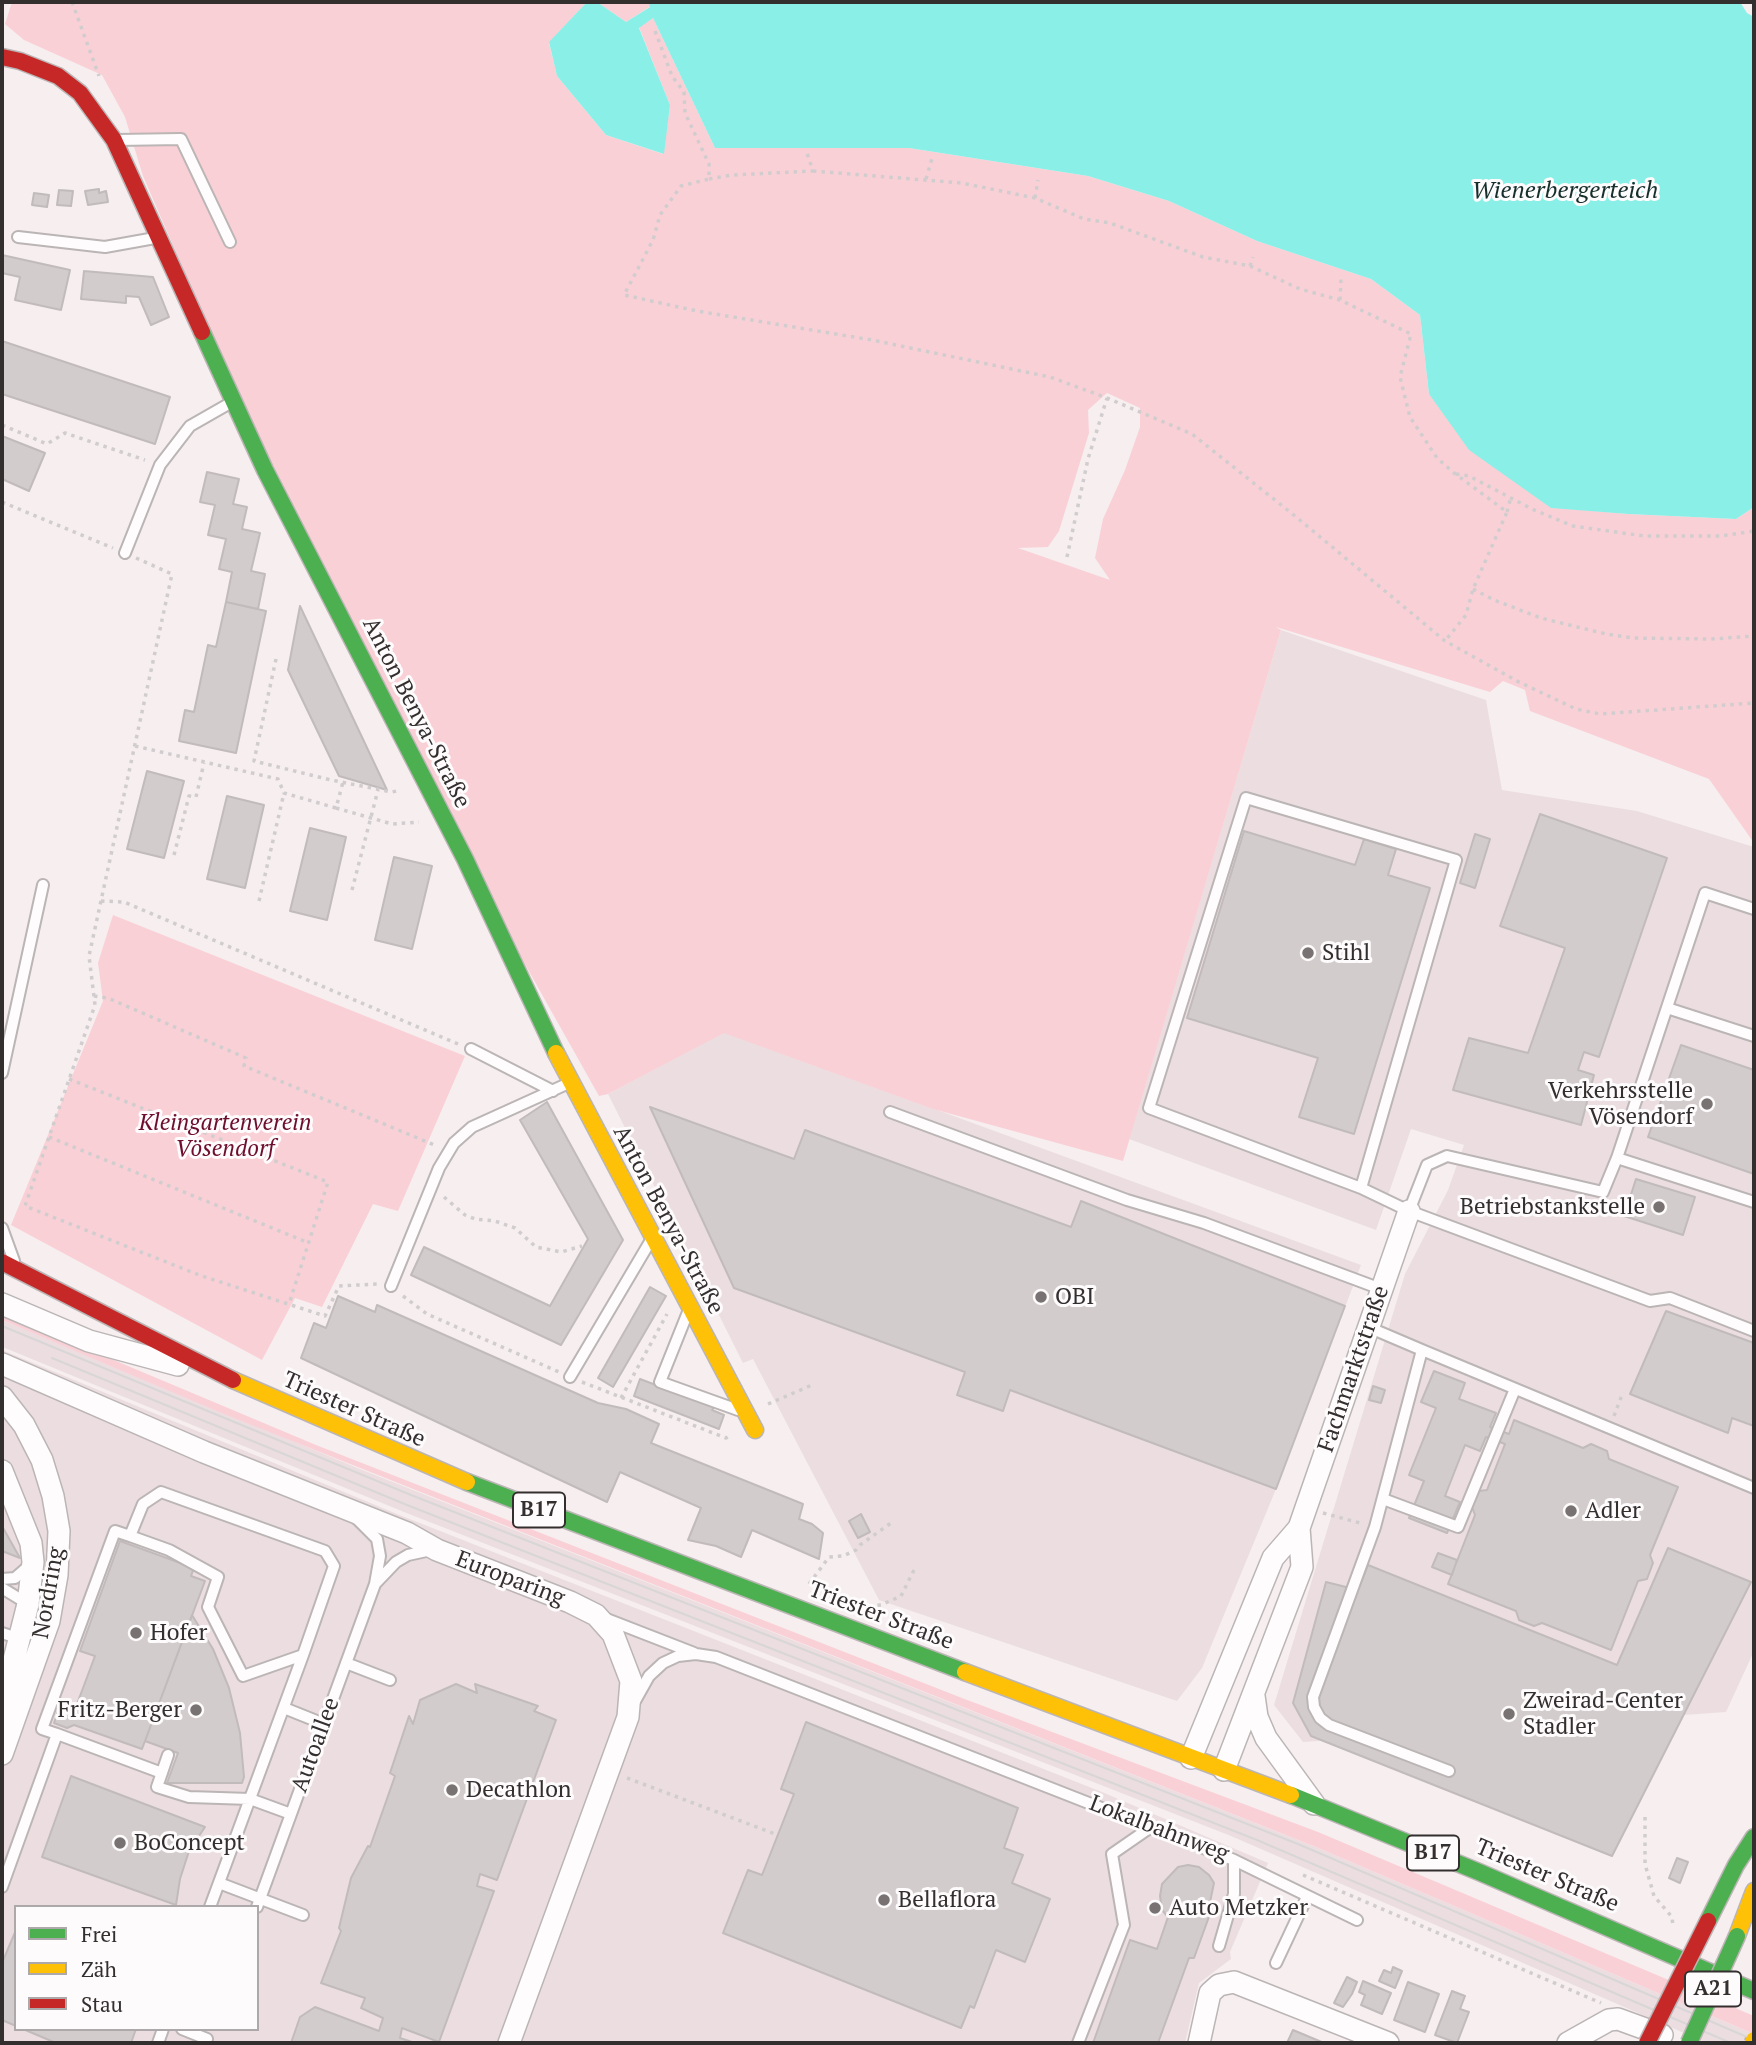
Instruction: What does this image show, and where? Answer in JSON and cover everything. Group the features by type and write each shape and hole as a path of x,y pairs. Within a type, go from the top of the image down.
{"main road":[{"name":"Anton Benya-Straße","path":"2,57 58,76 80,93 114,140 265,470 443,815 570,1083 755,1430"},
{"name":"Triester Straße","path":"2,1262 223,1376 446,1475 1315,1805 1479,1871 1754,1991"},
{"path":"1658,2043 1736,1865 1754,1837"},
{"path":"1647,2043 1754,1845"},
{"name":"A21","path":"1689,2043 1754,1891"}],"street":[{"name":"Fachmarktstraße","path":"1191,1758 1273,1558 1302,1518 1409,1212"},
{"path":"2,1304 89,1341 223,1376"},
{"name":"Europaring","path":"2,1364 204,1452 407,1533 437,1550 569,1602 597,1615 613,1634 631,1681 628,1717 509,2043"},
{"name":"Nordring","path":"2,1397 24,1425 42,1460 53,1496 59,1531 57,1575 49,1621 2,1755"},
{"name":"Nordring","path":"2,1471 31,1543 33,1562 28,1604 11,1636 2,1707"},
{"name":"Fachmarktstraße","path":"1224,1770 1302,1567 1302,1518"},
{"path":"1254,1696 1257,1717 1266,1738 1315,1805"},
{"path":"1199,2043 1210,1993 1219,1984 1234,1982 1388,2043"},
{"path":"1568,2043 1609,2020 1618,2019 1681,2043"}],"lane":[{"path":"114,140 181,139 230,242"},
{"path":"18,237 105,247 158,238"},
{"path":"125,553 160,465 190,426 232,402"},
{"path":"1361,1188 1456,860 1245,798 1149,1108 1361,1188 1409,1212 1650,1301 1670,1298 1754,1331"},
{"path":"2,1073 43,885"},
{"path":"1409,1212 1427,1165 1447,1156 1603,1192 1617,1158 1705,893 1754,909"},
{"path":"1667,1008 1754,1036"},
{"path":"471,1049 553,1091"},
{"path":"391,1286 432,1185 454,1143 472,1126 570,1083"},
{"path":"890,1112 1127,1200 1204,1223 1381,1289"},
{"path":"1617,1158 1754,1202"},
{"path":"2,1228 17,1270"},
{"path":"570,1377 652,1238"},
{"path":"690,1307 660,1382 746,1413"},
{"path":"1368,1327 1754,1488"},
{"path":"1422,1350 1375,1527 1313,1697 1314,1707 1320,1718 1329,1725 1449,1771"},
{"path":"1383,1499 1458,1527 1516,1389"},
{"path":"130,1536 143,1504 161,1492 325,1551 334,1566 211,1905"},
{"name":"Autoallee","path":"259,1903 375,1584 380,1556 377,1539 347,1509"},
{"path":"162,1773 42,1729 115,1531 169,1550 218,1577 208,1607 243,1676 303,1655"},
{"name":"Autoallee","path":"375,1584 396,1562 408,1555 437,1550"},
{"path":"2,1578 15,1578 33,1562"},
{"path":"2,1588 28,1604"},
{"name":"Lokalbahnweg","path":"597,1615 696,1654 716,1657 1234,1860 1357,1920"},
{"path":"628,1717 649,1676 663,1663 678,1656 696,1654"},
{"path":"346,1663 390,1680"},
{"path":"284,1708 324,1724"},
{"path":"2,1887 57,1734"},
{"path":"168,1755 157,1787 189,1797 250,1799 291,1814"},
{"path":"1078,2043 1124,1925 1112,1854 1151,1827"},
{"path":"1219,1946 1234,1894 1234,1860"},
{"path":"219,1883 259,1903 303,1914"},
{"path":"1276,1964 1307,1897"},
{"path":"188,2031 208,2037"}],"path":[{"path":"72,2 101,87"},
{"path":"655,31 672,76 684,92 685,113 709,164 709,179"},
{"path":"807,153 813,170"},
{"path":"926,180 933,155"},
{"path":"1507,512 1437,458 1410,417 1401,377 1411,334 1339,300 1300,289 1250,266 1203,257 1110,223 1084,219 1035,198 973,185 813,170 709,179 681,186 660,215 653,240 624,295 696,311 872,340 1037,375 1108,398 1192,434 1446,641 1519,682 1576,709 1600,714 1754,703"},
{"path":"1035,198 1038,180"},
{"path":"1250,266 1253,257"},
{"path":"1339,300 1341,279"},
{"path":"1067,557 1088,459 1108,398"},
{"path":"2,425 47,444 65,433 160,465"},
{"path":"1454,473 1469,476 1573,526 1644,536 1720,536 1754,531"},
{"path":"1446,641 1466,615 1473,589 1511,497"},
{"path":"2,502 172,574 89,956 95,1004 24,1206 199,1275 325,1316 339,1286 372,1283 391,1286"},
{"path":"1473,589 1541,618 1606,634 1633,638 1711,639 1754,636"},
{"path":"276,659 254,761 392,792 427,785"},
{"path":"134,746 278,779 284,793 259,901"},
{"path":"174,855 189,796 195,797 204,763"},
{"path":"336,808 343,782"},
{"path":"352,890 378,789"},
{"path":"284,793 392,824 415,824 443,815"},
{"path":"101,901 124,902 471,1049"},
{"path":"94,996 108,998 246,1058 244,1066 449,1150"},
{"path":"69,1079 328,1182 289,1304"},
{"path":"49,1137 309,1243"},
{"path":"432,1185 465,1215 514,1228 536,1247 561,1252 582,1246"},
{"path":"621,1398 681,1290"},
{"path":"746,1413 812,1385"},
{"path":"1618,1404 1623,1391"},
{"path":"1302,1518 1358,1523"},
{"path":"809,1584 829,1557 856,1550 891,1523"},
{"path":"869,1606 881,1605 901,1597 916,1566"},
{"path":"609,1771 778,1835"},
{"path":"1645,1817 1645,1864 1654,1896 1672,1917 1673,1931 1664,1952"},
{"path":"1295,1872 1591,1998 1601,2003 1609,2020"}],"shaded area":[{"path":"1281,630 1486,700 1502,790 1637,811 1754,847 1754,1651 1726,1712 1303,1742 1274,1705 1405,1274 1448,1190 1464,1145 1411,1129 1376,1230 1129,1139"},
{"path":"724,1032 1361,1265 1276,1489 1202,1668 1177,1701 879,1600 753,1359 743,1363 608,1094"},
{"path":"2,1320 360,1469 1316,1847 1754,2034 1754,2043 1707,2043 1231,1836 404,1512 5,1348 2,1346"},
{"path":"2,1350 397,1514 1102,1792 1268,1863 1230,1952 1231,1959 1199,1983 1185,2043 2,2043"}],"green space":[{"path":"12,2 587,2 549,43 557,76 606,135 663,154 670,105 639,27 653,18 715,148 909,148 1088,176 1169,201 1257,241 1371,279 1420,315 1429,394 1550,507 1736,519 1754,507 1754,843 1709,779 1530,711 1525,690 1503,681 1490,692 1276,627 1281,630 1123,1161 933,1109 724,1033 608,1094 599,1096 517,950 239,398 143,176 125,117 102,75 24,40 5,24","holes":["1107,393 1140,408 1140,427 1125,470 1103,519 1095,558 1110,580 1018,548 1048,547 1059,531 1089,433 1088,410"]},
{"path":"597,2 648,2 651,6 626,22"},
{"name":"Kleingartenverein Vösendorf","path":"113,915 465,1056 398,1211 373,1204 322,1307 295,1298 262,1360 11,1225 103,1001 98,963"},
{"path":"2,1313 316,1445 962,1698 1318,1832 1754,2016 1754,2034 1316,1847 224,1414 2,1320"}],"water":[{"name":"Wienerbergerteich","path":"587,2 597,2 626,22 650,7 648,2 1740,2 1747,13 1754,17 1754,507 1736,519 1551,508 1469,450 1429,394 1420,315 1371,279 1257,241 1169,201 1088,176 909,148 715,148 653,18 639,28 670,105 664,154 606,135 557,76 549,42"}],"building":[{"path":"99,189 99,193 106,191 108,202 88,205 85,191"},
{"path":"59,190 73,191 71,206 57,205"},
{"path":"34,193 49,195 47,207 32,205"},
{"path":"2,255 70,270 61,310 15,300 20,277 2,273"},
{"path":"84,271 153,277 169,317 151,325 139,297 126,296 126,303 81,299"},
{"path":"2,341 170,397 155,444 2,394"},
{"path":"2,436 45,453 29,491 2,479"},
{"path":"207,472 239,479 233,504 247,507 242,529 260,533 251,571 265,574 258,609 226,602 232,572 219,569 226,539 208,535 215,505 200,502"},
{"path":"226,602 266,611 236,753 179,741 185,710 194,712 208,645 216,647"},
{"path":"300,606 387,790 339,776 288,670"},
{"path":"147,771 184,781 164,858 127,849"},
{"path":"227,796 264,805 245,888 207,879"},
{"path":"1540,814 1667,858 1599,1057 1584,1052 1578,1070 1594,1075 1581,1125 1453,1090 1469,1038 1528,1053 1565,948 1500,926"},
{"path":"310,828 346,837 327,920 290,911"},
{"name":"Stihl","path":"1244,831 1355,865 1364,839 1396,849 1388,875 1430,888 1354,1134 1299,1117 1318,1058 1187,1018"},
{"path":"1475,834 1490,839 1475,888 1460,883"},
{"path":"394,857 432,866 412,949 375,940"},
{"name":"Verkehrsstelle Vösendorf","path":"1681,1045 1754,1070 1754,1174 1648,1137"},
{"path":"547,1102 623,1240 561,1345 411,1275 424,1247 550,1306 588,1239 520,1120"},
{"name":"OBI","path":"650,1107 794,1159 805,1130 1071,1227 1081,1201 1345,1306 1276,1489 1010,1390 1003,1411 957,1395 965,1372 734,1288"},
{"name":"Betriebstankstelle","path":"1636,1179 1695,1197 1683,1235 1624,1216"},
{"path":"650,1287 666,1296 613,1387 598,1378"},
{"path":"338,1296 375,1312 377,1305 598,1403 626,1409 659,1424 651,1443 803,1504 799,1519 812,1524 823,1533 819,1559 752,1530 741,1557 716,1546 688,1540 701,1508 620,1472 607,1502 301,1358 314,1323 326,1328"},
{"path":"1666,1311 1754,1343 1754,1426 1732,1418 1728,1433 1630,1394"},
{"name":"Adler","path":"1434,1371 1465,1383 1459,1399 1496,1413 1490,1427 1509,1434 1514,1420 1583,1448 1591,1444 1607,1451 1609,1459 1678,1487 1650,1555 1653,1563 1647,1579 1638,1581 1611,1650 1542,1623 1534,1626 1519,1620 1516,1611 1448,1584 1475,1515 1472,1507 1479,1491 1487,1490 1505,1444 1486,1437 1480,1451 1465,1445 1445,1496 1460,1502 1447,1533 1409,1518 1424,1481 1409,1475 1436,1408 1421,1402"},
{"path":"640,1379 714,1407 712,1410 724,1415 719,1429 634,1396"},
{"path":"1373,1386 1385,1390 1381,1403 1369,1400"},
{"path":"861,1514 870,1532 858,1538 849,1521"},
{"path":"2,1526 20,1558 2,1551"},
{"name":"Hofer","path":"120,1541 194,1568 191,1576 205,1581 142,1749 74,1725 67,1728 54,1723 59,1708 74,1712 95,1656 80,1651"},
{"path":"1668,1548 1751,1582 1612,1856 1311,1736 1293,1703 1326,1582 1358,1590 1368,1565 1617,1665"},
{"path":"1438,1553 1457,1560 1452,1575 1432,1567"},
{"name":"Fritz-Berger","path":"192,1615 213,1649 229,1688 240,1733 244,1777 242,1783 167,1783 178,1753 145,1741"},
{"path":"456,1684 477,1693 475,1684 538,1706 534,1711 556,1720 497,1880 480,1874 477,1886 494,1891 439,2042 402,2028 400,2038 415,2043 291,2043 300,2017 315,2007 379,2031 383,2018 361,2008 365,1998 321,1983 341,1931 339,1928 351,1878 368,1846 370,1847 395,1776 390,1773 409,1716 413,1724 420,1700"},
{"path":"806,1722 1018,1808 1004,1848 1023,1855 1012,1883 1050,1899 1025,1962 996,1950 974,2008 970,2006 961,2028 723,1933 748,1870 762,1875 794,1794 781,1789"},
{"name":"BoConcept","path":"71,1776 205,1827 189,1851 180,1879 176,1905 42,1857"},
{"path":"1677,1858 1688,1862 1680,1883 1669,1878"},
{"path":"1178,1867 1199,1867 1209,1875 1214,1883 1210,1902 1214,1903 1194,1958 1189,1958 1158,2043 1093,2043 1130,1940 1157,1949 1168,1917 1162,1910 1162,1884"},
{"path":"14,1935 14,2025 2,2020 2,1963"},
{"path":"1393,1967 1402,1971 1395,1988 1379,1981 1384,1970 1391,1973"},
{"path":"1347,1977 1357,1982 1343,2007 1334,2003"},
{"path":"1363,1981 1391,1993 1382,2014 1361,2005 1365,1995 1359,1992"},
{"path":"1408,1982 1439,1994 1425,2032 1394,2020"},
{"path":"1452,1991 1465,1996 1460,2009 1469,2012 1457,2043 1435,2035"},
{"path":"1293,2030 1324,2043 1287,2043"},
{"path":"28,2031 135,2031 131,2043 56,2043"}],"tram line":[{"path":"2,1326 411,1495 1298,1844 1754,2040"},
{"path":"52,1358 407,1505 1257,1840 1731,2043"}],"traffic: fast":[{"path":"202,332 265,470 465,859 556,1053"},
{"path":"467,1482 965,1672"},
{"path":"1291,1795 1479,1872 1754,1991"},
{"path":"1708,1921 1736,1865 1754,1837"},
{"path":"1689,2043 1737,1936"}],"traffic: slow":[{"path":"556,1053 755,1430"},
{"path":"233,1380 467,1482"},
{"path":"965,1672 1291,1795"},
{"path":"1737,1936 1754,1891"}],"traffic: jam":[{"path":"2,57 58,76 80,93 114,140 202,332"},
{"path":"2,1262 233,1380"},
{"path":"1647,2043 1708,1921"}],"place":[{"name":"Stihl","path":"1308,953"},
{"name":"Verkehrsstelle Vösendorf","path":"1707,1104"},
{"name":"Betriebstankstelle","path":"1659,1207"},
{"name":"OBI","path":"1041,1297"},
{"name":"Adler","path":"1571,1511"},
{"name":"Hofer","path":"136,1633"},
{"name":"Fritz-Berger","path":"196,1710"},
{"name":"Zweirad-Center Stadler","path":"1509,1714"},
{"name":"Decathlon","path":"452,1790"},
{"name":"BoConcept","path":"120,1843"},
{"name":"Bellaflora","path":"884,1900"},
{"name":"Auto Metzker","path":"1155,1908"}]}
